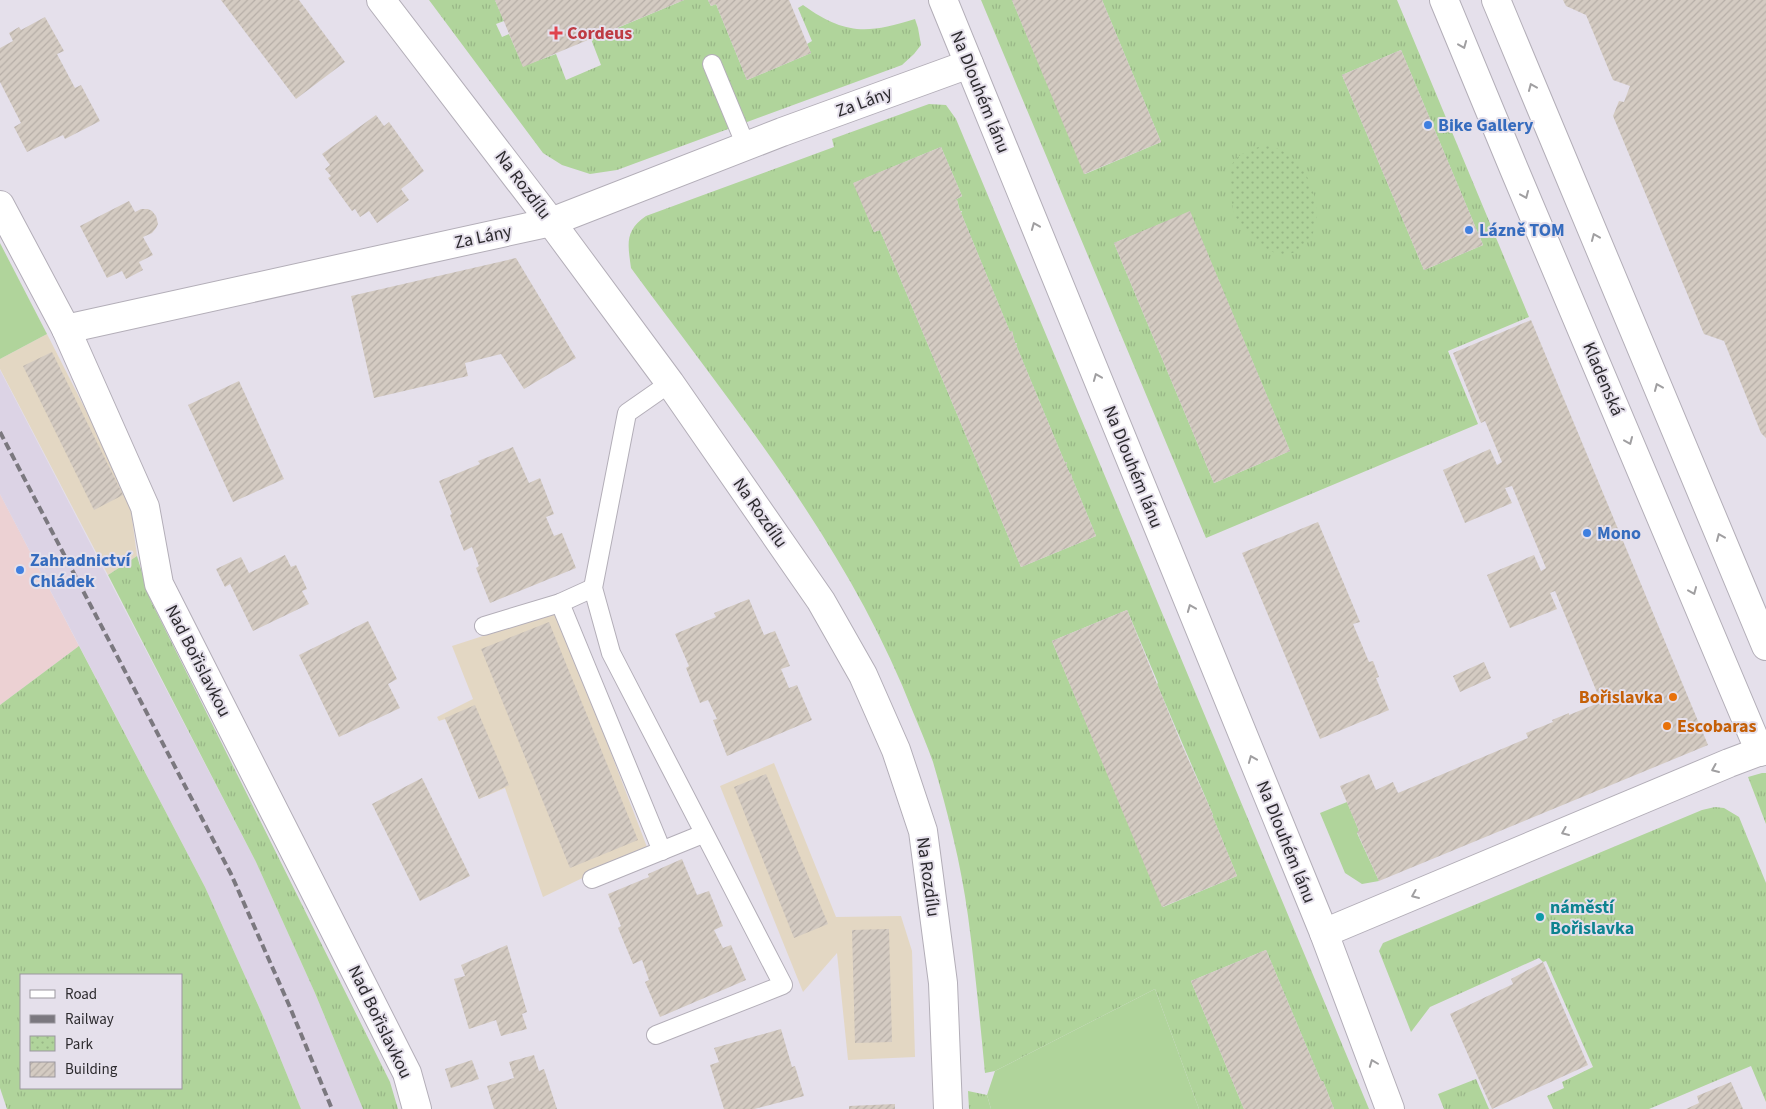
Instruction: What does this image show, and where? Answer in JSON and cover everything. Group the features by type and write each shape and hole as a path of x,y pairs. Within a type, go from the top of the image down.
{"street":[{"name":"Na Rozdílu","path":"381,0 551,222 670,382 821,601 863,676 896,750 923,831 943,983 948,1109"},
{"name":"Na Dlouhém lánu","path":"943,0 1324,933"},
{"name":"Kladenská","path":"1444,0 1514,169 1763,750"},
{"path":"1496,0 1766,646"},
{"name":"Za Lány","path":"66,329 551,222 746,146 969,64"},
{"name":"Nad Bořislavkou","path":"0,205 66,329 145,507 159,584 406,1073 418,1109"},
{"path":"1390,1109 1324,933 1763,750"}],"lane":[{"path":"712,64 746,146"},
{"path":"656,1035 783,984 611,653 593,588 627,413 670,382"},
{"path":"484,626 560,603 593,588"},
{"path":"560,603 662,851"},
{"path":"592,879 704,834"}],"shaded area":[{"path":"47,334 129,495 137,556 108,575 0,369 0,359"},
{"path":"0,370 256,862 315,993 363,1109 301,1109 263,1016 205,887 0,494"},
{"name":"Zahradnictví Chládek","path":"0,494 79,646 0,705"},
{"path":"557,612 647,847 543,897 505,788 479,799 445,719 439,721 437,717 473,699 452,646"},
{"path":"774,763 836,917 901,916 912,951 915,1057 848,1060 837,953 803,992 720,786"}],"green space":[{"path":"429,0 495,0 504,21 496,24 502,37 509,34 523,66 556,54 566,80 601,65 591,39 684,0 708,0 711,6 716,4 747,80 811,53 807,44 812,41 798,8 803,5 831,22 857,29 883,27 915,19 921,45 902,65 617,170 590,174 562,165 543,153"},
{"path":"981,0 1012,0 1085,174 1161,142 1102,0 1397,0 1529,317 1448,351 1478,424 1206,538","holes":["1401,50 1483,245 1424,270 1342,75","1190,212 1290,451 1214,483 1114,243"]},
{"path":"929,104 946,105 956,119 1369,1109 1334,1109 1266,950 1191,981 1244,1109 1199,1109 1155,989 995,1071 985,1073 968,916 954,839 933,762 887,651 857,593 787,481 631,268 629,239 634,227 646,216 834,147 832,139","holes":["941,147 962,196 955,200 957,200 960,211 962,211 961,213 1010,332 1012,331 1015,343 1017,343 1016,345 1065,463 1067,462 1066,465 1096,536 1021,567 880,230 874,232 854,183","1127,610 1237,876 1163,907 1052,641"]},
{"path":"1265,145 1284,152 1297,162 1304,171 1314,193 1317,217 1315,227 1311,237 1302,248 1292,253 1282,254 1261,246 1244,229 1234,211 1230,186 1230,170 1233,162 1250,150"},
{"path":"0,243 47,334 0,359"},
{"path":"137,556 150,599 390,1082 398,1109 363,1109 315,993 256,862 108,575"},
{"path":"79,646 205,887 263,1016 301,1109 7,1109 0,1088 0,705"},
{"path":"1766,773 1766,824 1748,777"},
{"path":"1347,802 1359,831 1357,833 1379,881 1362,884 1345,873 1320,813"},
{"path":"1715,807 1724,808 1739,817 1766,883 1766,1102 1751,1066 1649,1109 1553,1109 1547,1096 1564,1088 1562,1082 1593,1067 1546,961 1543,962 1539,958 1430,1007 1411,1032 1379,951 1383,943 1702,810"},
{"path":"1155,989 1199,1109 991,1109 987,1095 995,1071"},
{"path":"1476,1079 1489,1109 1444,1109 1438,1094"},
{"path":"968,1091 987,1095 991,1109 969,1109"}],"building":[{"path":"221,0 299,0 345,62 296,99"},
{"name":"Cordeus","path":"495,0 684,0 523,67"},
{"path":"708,0 789,0 811,53 747,80 716,4 711,6"},
{"path":"1012,0 1102,0 1161,142 1084,174"},
{"path":"1563,0 1766,0 1766,438 1761,433 1724,341 1704,334 1613,116 1619,101 1624,102 1630,86 1613,80 1586,15 1566,6"},
{"path":"45,17 64,51 57,54 75,88 81,85 100,121 65,139 63,135 27,152 14,127 21,123 0,82 0,48 13,41 9,33 19,27 21,30"},
{"path":"1401,50 1483,245 1424,270 1342,75"},
{"path":"376,115 384,126 389,122 424,171 401,189 409,200 377,223 369,211 360,217 355,209 352,211 328,178 331,176 325,169 330,165 322,154"},
{"path":"941,147 962,196 955,200 957,200 1010,332 1012,331 1015,343 1065,463 1067,462 1066,465 1096,536 1021,567 880,230 874,232 853,183"},
{"path":"129,201 135,212 141,209 148,209 156,216 158,224 156,228 152,233 143,237 153,255 139,262 143,270 126,279 122,271 107,278 80,226"},
{"path":"1190,211 1290,451 1214,483 1114,243"},
{"path":"516,258 576,358 524,389 501,354 465,363 468,376 374,398 351,296"},
{"path":"1531,320 1708,745 1379,881 1357,832 1359,831 1340,786 1369,774 1376,790 1393,782 1398,793 1528,738 1526,733 1553,722 1552,720 1601,702 1555,591 1550,593 1557,609 1510,628 1487,575 1534,555 1541,571 1546,568 1512,486 1505,488 1512,503 1465,523 1443,470 1490,449 1497,465 1502,462 1485,421 1481,423 1453,353"},
{"path":"52,352 123,495 94,510 23,366"},
{"path":"239,381 284,479 233,502 188,405"},
{"path":"513,447 529,483 540,478 554,514 546,517 554,536 562,533 576,568 490,603 476,568 479,566 472,547 464,551 439,481 480,464 478,461"},
{"path":"1318,522 1360,622 1353,624 1369,662 1373,661 1379,677 1376,678 1389,710 1320,739 1242,553"},
{"path":"285,555 291,567 296,565 307,589 302,591 309,604 253,631 230,584 225,587 216,569 241,557 249,573"},
{"path":"749,599 764,635 775,631 790,666 781,669 789,688 797,685 812,720 727,756 713,720 717,719 708,700 700,703 686,668 689,666 675,634 716,617 714,613"},
{"path":"1127,610 1237,876 1162,907 1052,641"},
{"path":"368,621 397,679 388,684 400,708 339,737 299,655"},
{"path":"549,622 638,840 570,868 481,649"},
{"path":"1484,662 1491,678 1460,692 1453,676"},
{"path":"475,705 509,785 479,799 445,718"},
{"path":"766,774 828,924 794,938 734,787"},
{"path":"422,778 470,876 420,901 372,804"},
{"path":"682,859 697,895 709,891 723,926 714,930 723,948 731,945 746,980 660,1017 645,982 649,980 642,960 633,964 618,928 621,926 608,894 649,877 648,874"},
{"path":"889,929 892,1042 855,1043 852,930"},
{"path":"507,945 527,1012 522,1014 527,1029 501,1036 496,1020 469,1029 454,979 465,976 461,965"},
{"path":"1266,950 1334,1109 1244,1109 1191,981"},
{"path":"1543,962 1588,1065 1492,1109 1450,1014 1513,984 1511,979"},
{"path":"781,1029 792,1067 795,1066 804,1096 754,1109 724,1109 710,1065 719,1062 714,1048"},
{"path":"534,1055 539,1071 544,1069 557,1109 494,1109 487,1086 514,1078 509,1062"},
{"path":"472,1060 479,1079 451,1088 445,1069"},
{"path":"1731,1082 1743,1109 1686,1109 1699,1103 1697,1096"},
{"path":"895,1104 895,1109 849,1109 849,1106"}],"railway":[{"path":"0,432 231,874 289,1005 332,1109"}],"place":[{"name":"Cordeus","path":"556,33"},
{"name":"Bike Gallery","path":"1428,125"},
{"name":"Lázně TOM","path":"1469,230"},
{"name":"Mono","path":"1587,533"},
{"name":"Zahradnictví Chládek","path":"20,570"},
{"name":"Bořislavka","path":"1673,697"},
{"name":"Escobaras","path":"1667,726"},
{"name":"náměstí Bořislavka","path":"1540,917"}]}
